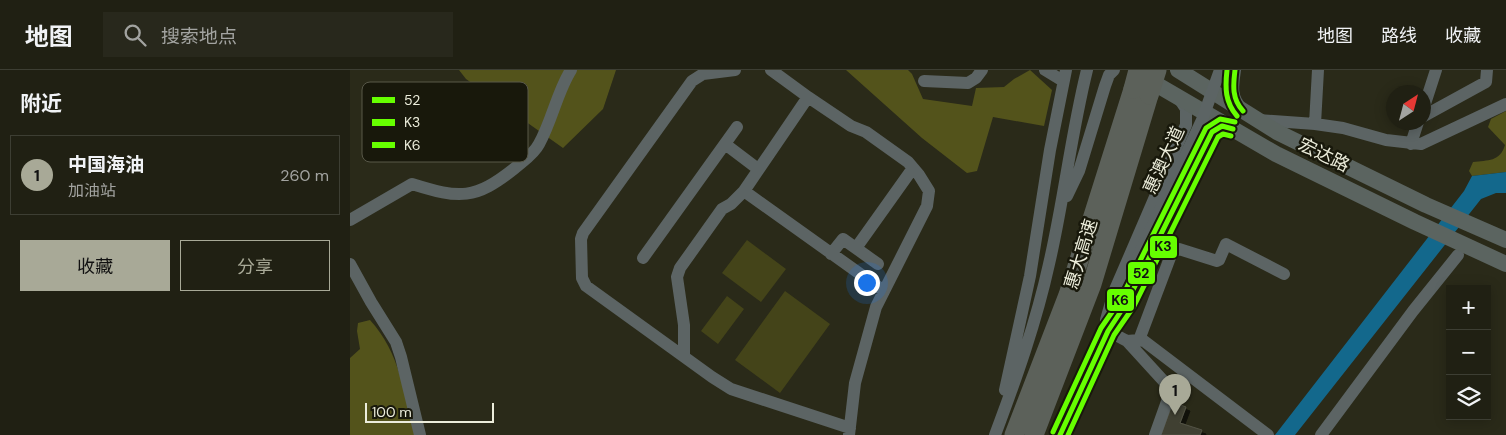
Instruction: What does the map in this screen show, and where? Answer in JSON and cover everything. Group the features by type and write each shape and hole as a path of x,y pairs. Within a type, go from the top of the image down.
{"highway":[{"name":"惠大高速","path":"1034,435 1092,284 1141,92 1138,70"},
{"name":"惠大高速","path":"1001,435 1068,295 1141,92 1156,70"}],"main road":[{"name":"宏达路","path":"1131,70 1276,154 1415,222 1460,249 1506,264"},
{"name":"宏达路","path":"1178,70 1277,132 1426,205 1506,240"}],"street":[{"path":"528,157 539,145 571,70"},
{"path":"735,70 703,74 692,81 583,233 581,239 582,278 586,286 712,377 732,389 850,431 855,383 876,307 927,206 928,191 925,183 908,162 866,132 851,126 808,98 771,70"},
{"path":"924,81 968,83 976,78 982,70"},
{"path":"1001,435 1030,276 1050,150 1065,76 1045,70"},
{"path":"1001,435 1050,264 1087,70"},
{"path":"1060,209 1079,171 1105,86 1114,70"},
{"name":"惠澳大道","path":"1108,331 1135,263 1202,120 1220,70"},
{"path":"1235,70 1233,93 1236,103 1243,110"},
{"path":"1315,124 1318,70"},
{"path":"1431,85 1436,70"},
{"path":"1431,112 1486,82 1486,70"},
{"path":"1108,331 1106,320 1114,292 1186,125 1186,109 1177,97"},
{"path":"683,356 684,326 677,277 680,268 722,210 744,191 808,98"},
{"path":"1258,120 1343,128 1386,140 1421,144 1506,104"},
{"path":"1060,435 1108,331 1132,293 1212,132 1222,126 1233,129"},
{"path":"643,258 737,127"},
{"path":"1411,144 1415,130"},
{"path":"725,144 758,169"},
{"path":"350,220 412,184 440,193 469,194 480,191 509,173 522,162"},
{"path":"856,248 913,168"},
{"path":"744,191 884,291"},
{"path":"831,254 843,239 878,264"},
{"path":"1133,341 1174,250 1179,248 1217,261 1220,260 1226,244 1284,274"},
{"path":"1321,435 1460,249"},
{"path":"350,264 396,342 420,435"},
{"path":"1108,331 1133,341 1144,342 1264,432"},
{"path":"1133,341 1169,386 1170,393 1155,435"}],"shaded area":[{"path":"459,70 616,70 603,109 563,148 528,123 528,82 470,82"},
{"path":"846,70 908,70 912,74 923,99 972,106 976,88 1004,87 1030,70 1052,90 1044,126 993,117 977,171 967,173 922,138"},
{"path":"1506,111 1506,172 1472,176 1469,171 1473,162 1493,159 1503,151 1505,145 1488,127 1491,119"},
{"path":"747,240 786,269 761,302 722,273"},
{"path":"785,291 830,324 780,393 735,360"},
{"path":"727,296 744,309 718,344 701,331"},
{"path":"370,320 380,333 395,360 415,435 350,435 350,358 360,349 357,331 358,323"}],"water":[{"path":"1506,172 1506,193 1496,193 1481,199 1295,435 1275,435 1464,191 1472,176"}],"building":[{"path":"1173,402 1186,407 1180,423 1202,430 1200,435 1161,435"}],"transit line":[{"name":"K3","path":"1227,70 1228,100 1237,116"},
{"name":"52","path":"1235,70 1234,92 1237,102 1243,111"},
{"name":"K6","path":"1053,432 1101,328 1121,299 1206,128 1220,119 1235,122"},
{"name":"52","path":"1060,435 1108,331 1127,302 1212,132 1222,126 1233,129"},
{"name":"K3","path":"1068,435 1114,335 1134,306 1218,137 1223,134 1231,136"}],"place":[{"name":"中国海油","path":"1175,415"}]}
